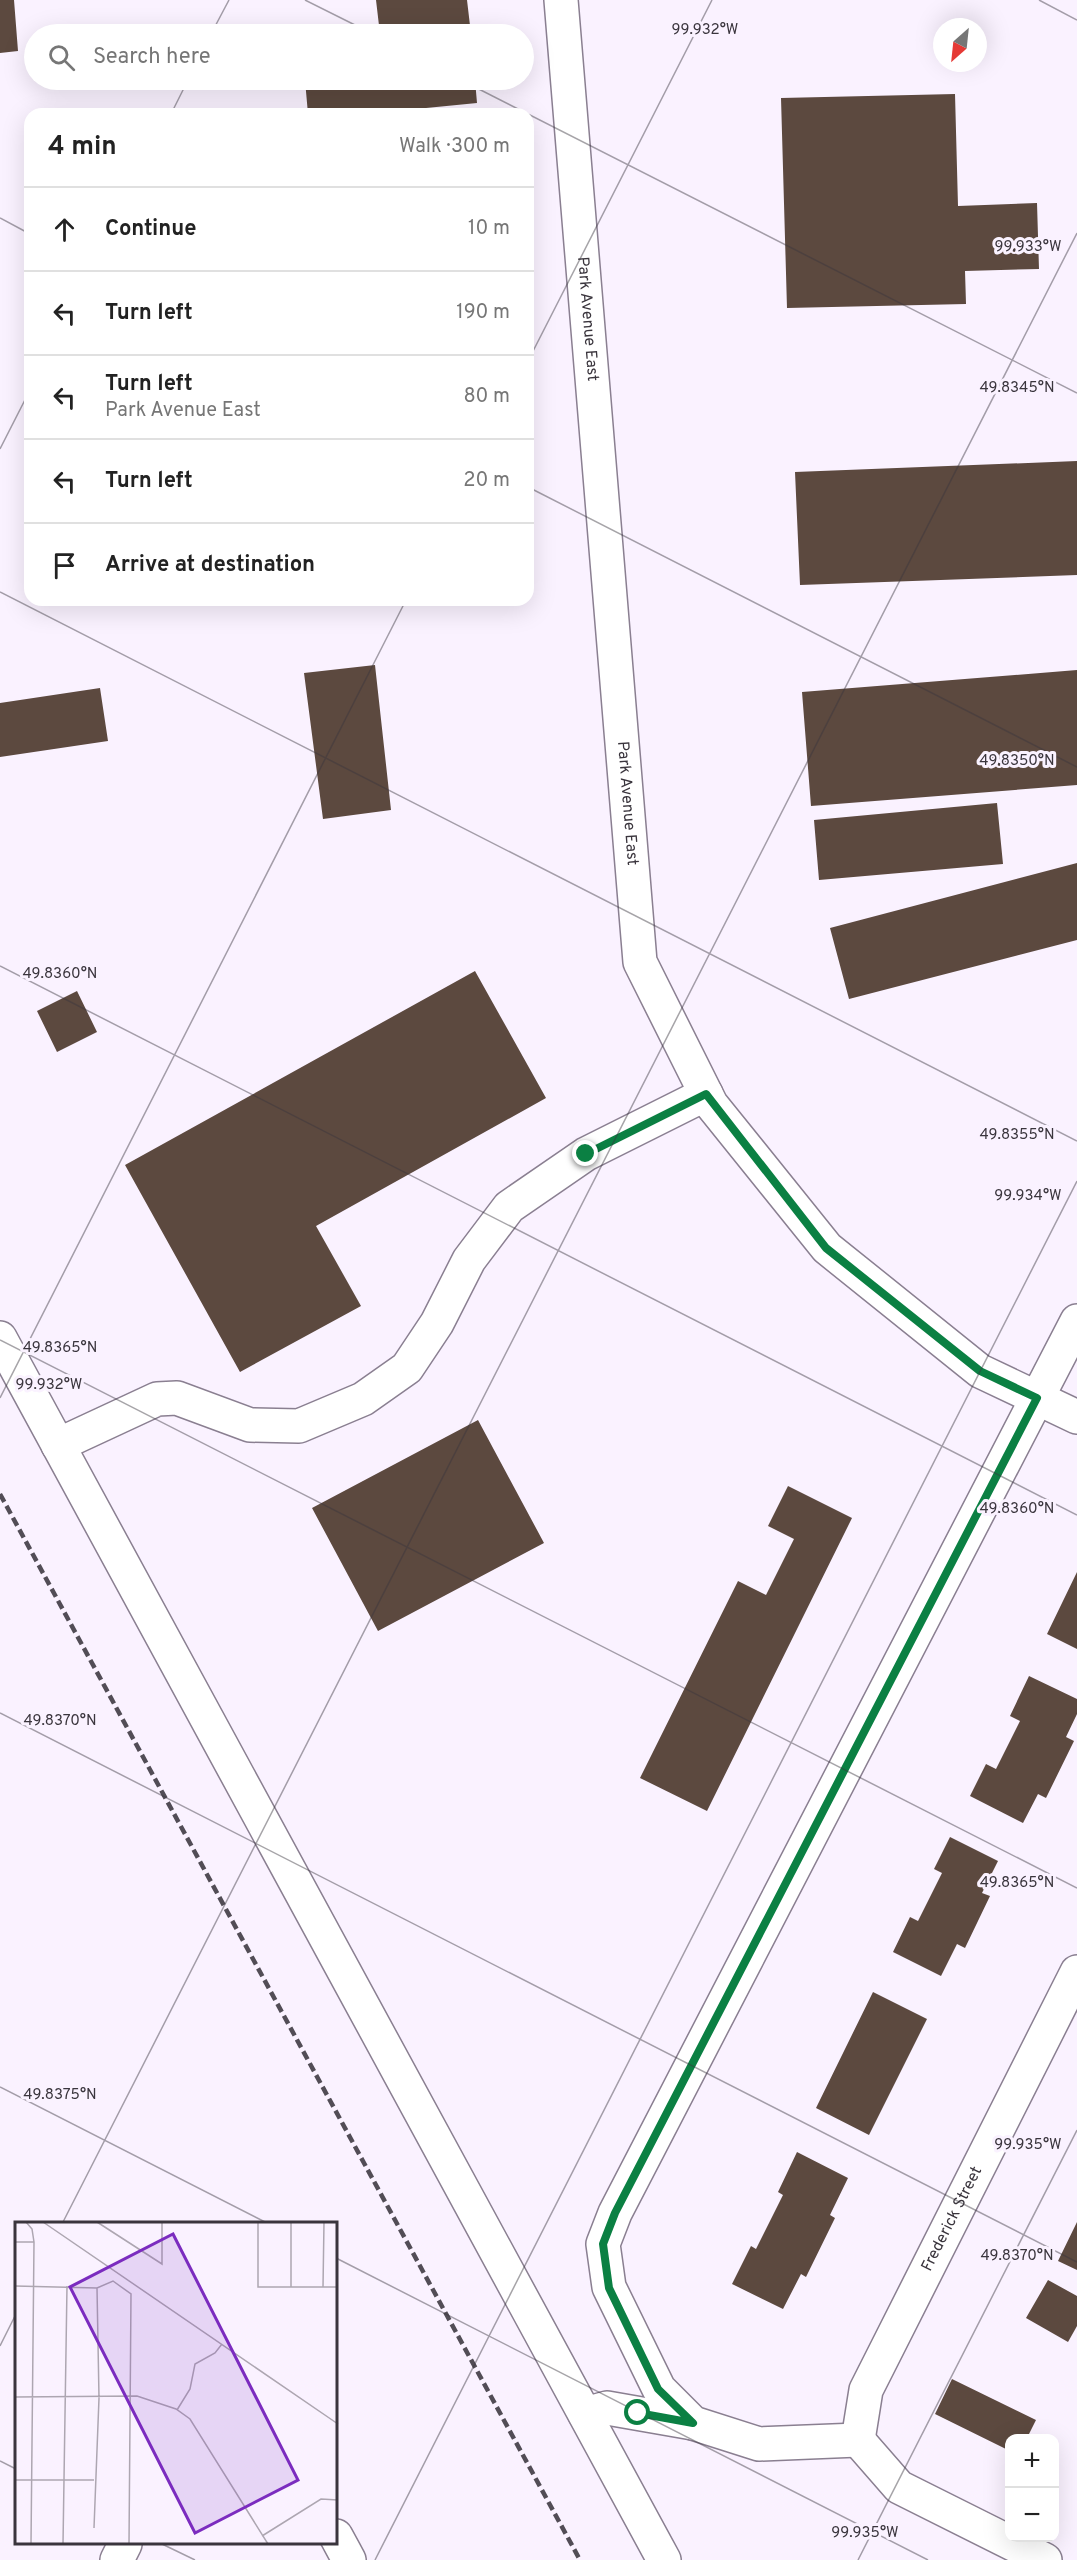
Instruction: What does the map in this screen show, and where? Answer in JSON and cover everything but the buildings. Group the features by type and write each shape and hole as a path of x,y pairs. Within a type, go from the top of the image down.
{"street":[{"name":"Park Avenue East","path":"561,0 640,962 706,1094 826,1248 980,1371 1077,1417"},
{"path":"58,1445 157,1399 177,1398 250,1425 299,1426 363,1399 407,1368 437,1323 469,1260 509,1207 586,1154 706,1094"},
{"path":"693,2423 658,2389 609,2288 603,2244 615,2213 1077,1321"},
{"path":"0,1338 664,2560"},
{"name":"Frederick Street","path":"858,2440 866,2390 1077,1972"},
{"path":"585,2414 607,2408 693,2423 759,2444 858,2440 899,2487 1045,2560"},
{"path":"338,2540 349,2560"},
{"path":"117,2560 124,2545"}],"railway":[{"path":"0,1494 580,2560"}],"route":[{"path":"586,1154 706,1094 711,1104 826,1248 980,1371 1037,1398 615,2213 603,2244 609,2288 658,2389 693,2423 638,2413"}]}
